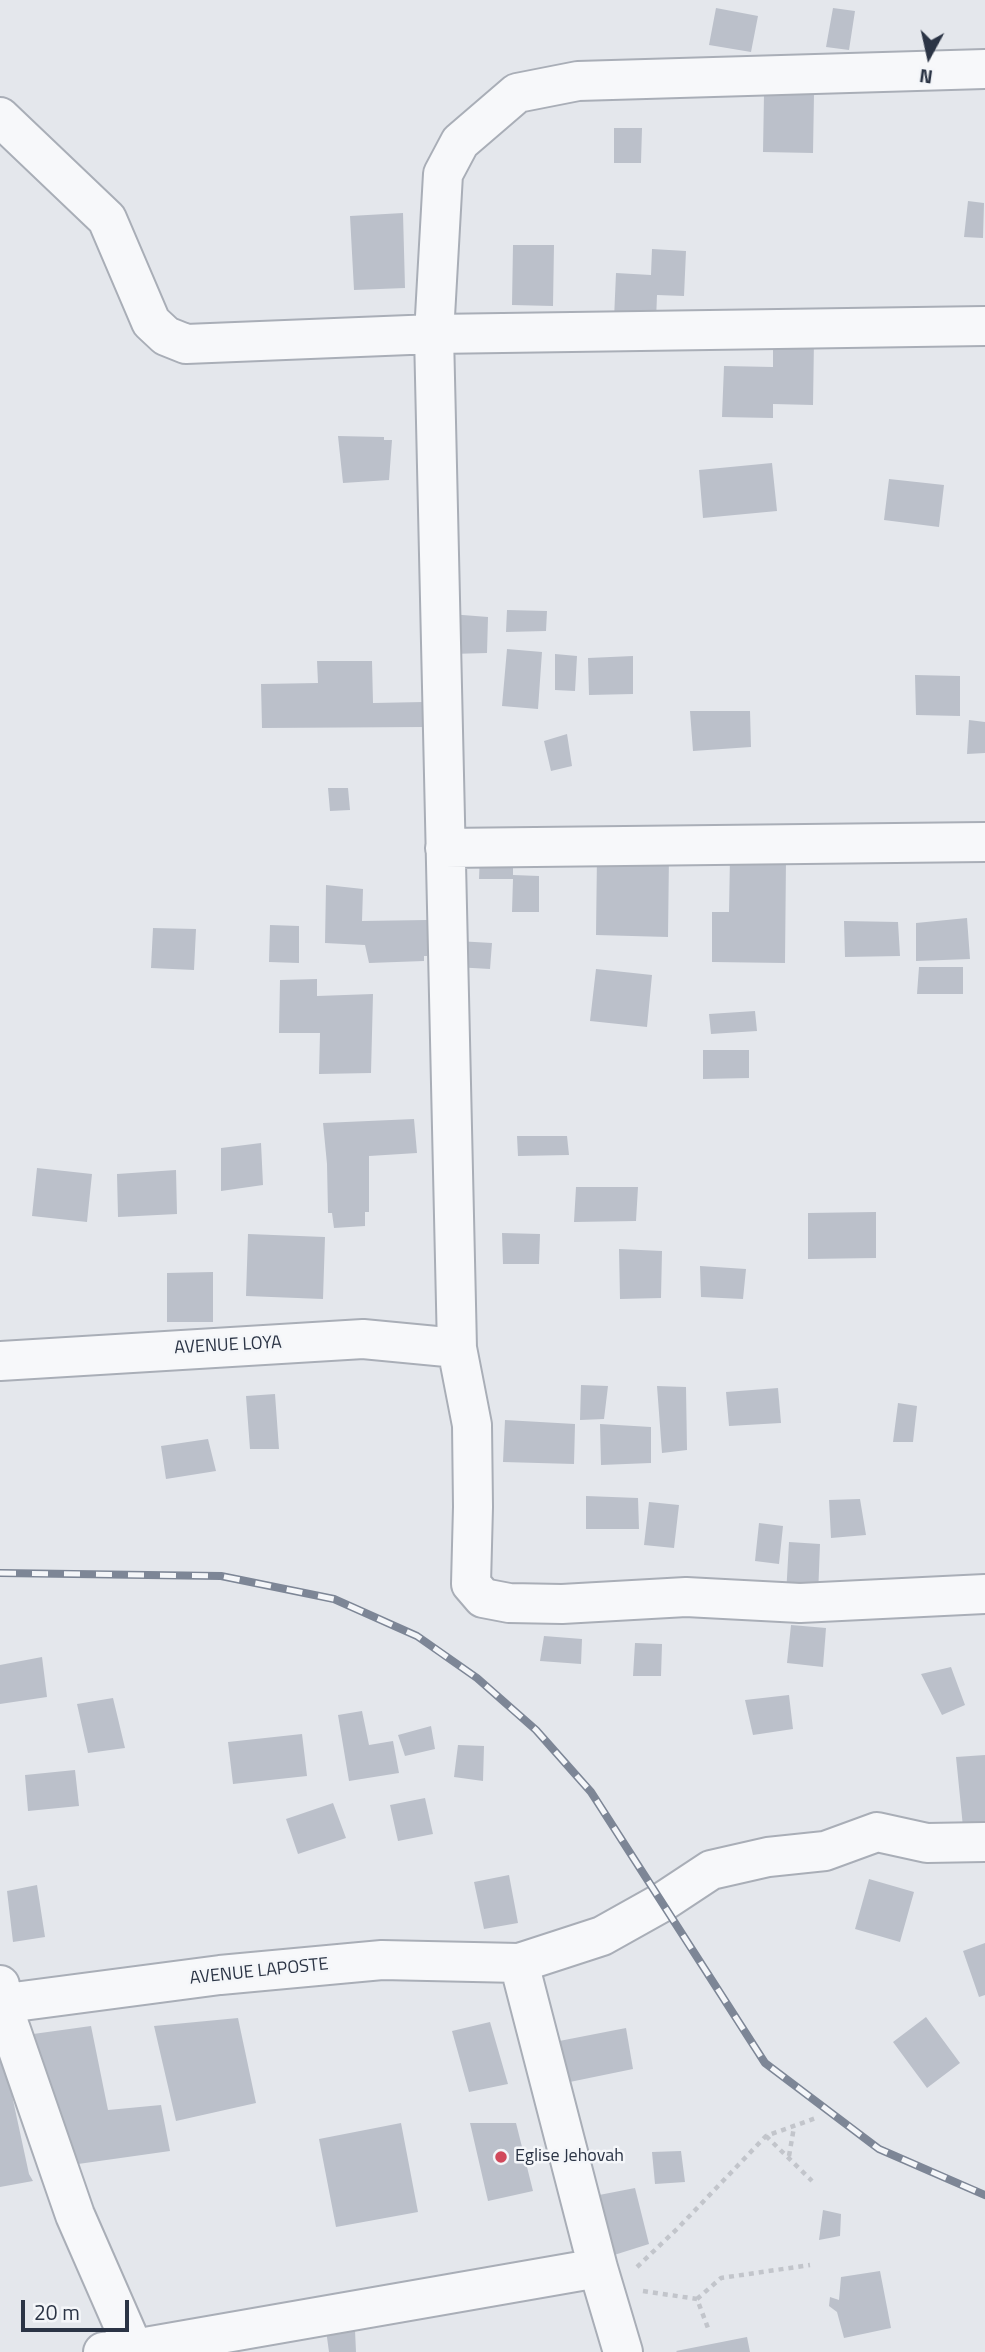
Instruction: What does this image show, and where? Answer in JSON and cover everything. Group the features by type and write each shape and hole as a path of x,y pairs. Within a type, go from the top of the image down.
{"street":[{"path":"985,69 578,81 517,93 460,142 443,174 434,334 457,1348 472,1425 471,1584 483,1598 509,1603 562,1604 686,1597 800,1603 985,1594"},
{"path":"0,117 107,219 151,322 166,336 186,344 434,334 985,326"},
{"path":"445,848 985,842"},
{"name":"AVENUE LOYA","path":"0,1361 363,1339 457,1348"},
{"name":"AVENUE LAPOSTE","path":"1,1998 382,1960 519,1963 603,1936 711,1870 768,1857 825,1851 877,1832 927,1843 985,1842"},
{"path":"519,1963 616,2269 623,2352"},
{"path":"1,1998 124,2351 616,2269"}],"path":[{"path":"616,2269 678,2228 766,2136 816,2118"},
{"path":"789,2157 795,2126"},
{"path":"766,2136 812,2181"},
{"path":"642,2291 697,2298 721,2278 810,2265"},
{"path":"697,2298 708,2328"}],"building":[{"path":"716,8 758,16 751,52 709,45"},
{"path":"833,8 855,11 849,50 826,47"},
{"path":"764,94 814,94 813,153 763,152"},
{"path":"614,128 642,128 641,163 614,163"},
{"path":"968,201 984,203 983,238 964,237"},
{"path":"403,213 405,288 354,290 350,216"},
{"path":"513,245 554,245 553,306 512,305"},
{"path":"652,249 686,251 684,296 657,295 656,321 614,319 616,273 651,275"},
{"path":"773,339 814,340 813,405 773,404 773,418 722,417 724,366 773,367"},
{"path":"338,436 384,437 384,440 392,440 389,480 343,483"},
{"path":"772,463 777,511 703,518 699,470"},
{"path":"889,479 944,485 939,527 884,520"},
{"path":"507,610 547,611 546,631 506,632"},
{"path":"450,614 488,617 487,653 451,654"},
{"path":"507,649 542,652 538,709 502,706"},
{"path":"555,654 577,656 575,691 555,690"},
{"path":"633,656 633,694 589,695 588,658"},
{"path":"317,661 372,661 373,703 424,702 424,727 262,728 261,684 318,683"},
{"path":"915,675 960,676 960,716 916,715"},
{"path":"690,711 750,711 751,747 693,751"},
{"path":"969,720 985,722 985,753 967,754"},
{"path":"567,734 572,766 551,771 544,741"},
{"path":"328,788 348,788 350,810 330,811"},
{"path":"480,854 513,854 513,875 539,876 539,912 512,912 513,879 479,879"},
{"path":"597,854 669,855 668,937 596,935"},
{"path":"730,857 786,858 785,963 712,962 712,912 729,912"},
{"path":"326,885 363,889 362,921 427,920 427,956 424,956 424,961 369,963 365,945 325,943"},
{"path":"967,918 970,959 916,961 916,923"},
{"path":"844,921 898,922 900,956 845,957"},
{"path":"270,925 299,926 299,963 269,962"},
{"path":"153,928 196,929 194,970 151,968"},
{"path":"457,941 492,943 490,969 455,967"},
{"path":"919,967 963,967 963,994 917,994"},
{"path":"596,969 652,975 647,1027 590,1021"},
{"path":"317,979 317,996 373,994 371,1073 319,1074 320,1033 279,1033 280,980"},
{"path":"755,1011 757,1031 711,1034 709,1014"},
{"path":"703,1050 749,1050 749,1078 703,1079"},
{"path":"414,1119 417,1153 369,1156 369,1212 365,1212 365,1226 334,1228 332,1213 328,1213 323,1123"},
{"path":"517,1136 567,1136 569,1155 518,1156"},
{"path":"261,1143 263,1185 221,1191 221,1148"},
{"path":"37,1168 92,1174 87,1222 32,1216"},
{"path":"176,1170 177,1214 118,1217 117,1174"},
{"path":"576,1187 638,1187 636,1221 574,1222"},
{"path":"876,1212 876,1258 808,1259 808,1213"},
{"path":"502,1233 540,1234 539,1264 503,1264"},
{"path":"248,1234 325,1237 323,1299 246,1296"},
{"path":"619,1249 662,1251 661,1298 620,1299"},
{"path":"700,1266 746,1269 743,1299 701,1297"},
{"path":"213,1272 213,1322 167,1322 167,1273"},
{"path":"581,1385 608,1386 604,1419 580,1420"},
{"path":"657,1386 686,1387 687,1450 662,1453"},
{"path":"778,1388 781,1423 729,1426 726,1392"},
{"path":"275,1394 279,1449 250,1449 246,1396"},
{"path":"898,1403 917,1406 913,1442 893,1442"},
{"path":"505,1420 575,1424 574,1464 503,1462"},
{"path":"600,1424 651,1427 651,1463 601,1465"},
{"path":"208,1439 216,1471 166,1479 161,1446"},
{"path":"586,1496 638,1498 639,1529 586,1529"},
{"path":"860,1499 866,1535 831,1538 829,1500"},
{"path":"649,1502 679,1505 674,1548 644,1545"},
{"path":"759,1523 783,1526 779,1564 755,1561"},
{"path":"789,1542 820,1544 818,1596 786,1595"},
{"path":"791,1625 826,1628 823,1667 787,1663"},
{"path":"544,1636 582,1639 581,1664 540,1661"},
{"path":"635,1643 662,1644 661,1676 633,1676"},
{"path":"42,1657 47,1697 0,1704 0,1665"},
{"path":"951,1667 965,1705 942,1715 921,1674"},
{"path":"789,1695 793,1729 753,1735 745,1700"},
{"path":"113,1698 125,1748 88,1753 77,1704"},
{"path":"362,1711 369,1745 393,1741 399,1773 349,1781 338,1715"},
{"path":"431,1726 435,1749 405,1756 398,1735"},
{"path":"302,1734 307,1776 233,1784 228,1742"},
{"path":"458,1745 484,1746 483,1781 454,1777"},
{"path":"985,1755 985,1825 963,1827 956,1757"},
{"path":"75,1770 79,1806 28,1811 25,1775"},
{"path":"425,1798 433,1834 398,1841 390,1805"},
{"path":"333,1803 346,1838 298,1854 286,1819"},
{"path":"509,1875 518,1923 484,1929 474,1882"},
{"path":"869,1879 914,1892 900,1942 855,1929"},
{"path":"37,1885 45,1937 13,1942 7,1891"},
{"path":"985,1943 985,1995 979,1997 963,1951"},
{"path":"926,2017 960,2063 927,2088 893,2042"},
{"path":"238,2018 256,2103 176,2121 154,2026"},
{"path":"490,2022 508,2084 469,2092 452,2031"},
{"path":"91,2026 108,2110 161,2105 170,2151 71,2165 26,2035"},
{"path":"626,2028 633,2069 560,2084 549,2043"},
{"path":"0,2040 29,2174 33,2181 0,2187"},
{"path":"401,2123 418,2212 336,2227 319,2139"},
{"name":"Eglise Jehovah","path":"470,2123 516,2123 533,2191 488,2201"},
{"path":"681,2151 685,2182 655,2184 652,2152"},
{"path":"635,2188 649,2244 611,2256 594,2196"},
{"path":"823,2210 841,2214 840,2236 819,2240"},
{"path":"880,2271 891,2328 844,2338 837,2312 829,2306 830,2297 839,2300 841,2277"},
{"path":"326,2330 355,2330 356,2352 329,2352"},
{"path":"747,2337 750,2352 676,2351"}],"railway":[{"path":"0,1573 221,1576 334,1599 417,1636 477,1678 536,1730 591,1792 765,2063 879,2149 985,2195"}],"place":[{"name":"Eglise Jehovah","path":"501,2157"}]}
